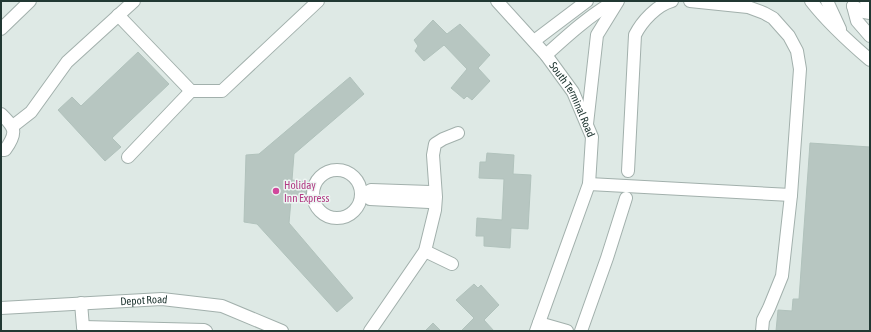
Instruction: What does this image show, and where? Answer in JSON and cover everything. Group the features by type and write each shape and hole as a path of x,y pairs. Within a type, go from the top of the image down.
{"street":[{"path":"1,29 30,1"},
{"path":"1,150 5,150 11,141 13,126 31,112 67,62 134,1"},
{"path":"128,156 192,91 222,91 318,1"},
{"name":"South Terminal Road","path":"497,1 546,55 573,92 592,137 589,184 537,327"},
{"path":"534,41 587,1"},
{"path":"546,55 568,35 606,6 616,1"},
{"path":"587,125 597,35 616,1"},
{"path":"628,171 635,35 641,24 660,7 672,1"},
{"path":"690,1 748,7 764,13 773,18 781,26 789,36 797,51 800,69 791,195 782,276 770,308 763,320 762,331"},
{"path":"811,1 820,14 870,60"},
{"path":"827,1 846,39"},
{"path":"866,1 870,8"},
{"path":"851,3 864,12 870,13"},
{"path":"851,3 861,16 870,23"},
{"path":"851,3 857,21 870,36"},
{"path":"118,15 192,91"},
{"path":"1,114 13,126"},
{"path":"370,331 425,251 435,210 433,155 436,144 443,139 458,133"},
{"path":"363,194 356,178 343,170 335,169 321,175 313,188 315,204 326,216 334,218 343,217 350,214 356,208 363,194 371,190 430,192 435,197"},
{"path":"589,184 791,195"},
{"path":"581,331 607,258 626,198"},
{"path":"425,251 452,264"},
{"name":"Depot Road","path":"1,308 162,299 222,306 282,331"},
{"path":"81,303 86,329 206,331"},
{"path":"537,327 567,331"}],"building":[{"path":"433,20 447,34 460,24 490,55 478,68 490,81 472,100 467,96 464,99 451,88 467,69 444,45 424,61 415,51 418,46 414,40"},
{"path":"138,52 169,84 112,138 121,147 105,161 58,110 72,97 81,106"},
{"name":"Holiday Inn Express","path":"350,77 364,94 294,154 292,180 307,182 307,200 291,200 289,223 353,298 337,312 257,224 244,222 246,155 259,154"},
{"path":"810,143 870,147 870,331 776,331 778,310 792,311 793,299 799,299"},
{"path":"487,153 514,155 513,174 531,175 528,229 511,228 510,248 484,246 484,236 476,236 477,218 502,220 504,179 479,178 480,162 486,162"},
{"path":"474,284 478,288 481,285 499,305 484,320 494,331 461,331 474,318 456,300"},
{"path":"433,323 441,331 425,331"}],"place":[{"name":"Holiday Inn Express","path":"276,191"}]}
